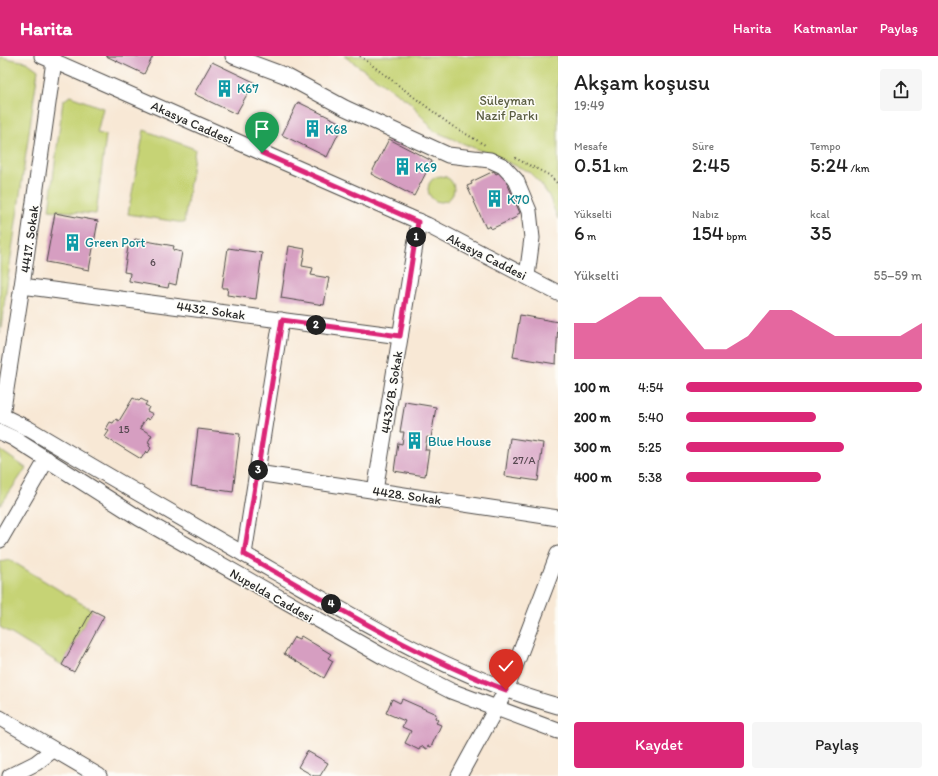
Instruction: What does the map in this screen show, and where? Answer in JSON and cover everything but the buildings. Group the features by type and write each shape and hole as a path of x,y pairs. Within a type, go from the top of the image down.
{"street":[{"path":"233,56 284,75 345,108 448,155 490,160 503,166 516,180 529,211 532,238 528,276"},
{"name":"Akasya Caddesi","path":"48,59 418,222 528,276 558,293"},
{"name":"4417. Sokak","path":"1,415 22,286 48,59"},
{"name":"4432/B. Sokak","path":"375,490 418,222"},
{"name":"4432. Sokak","path":"22,286 400,336"},
{"path":"244,554 282,320"},
{"name":"Nupelda Caddesi","path":"1,415 381,633 462,673 506,690 558,706"},
{"name":"Nupelda Caddesi","path":"0,432 47,459 139,518 384,657 452,691 558,731"},
{"path":"0,540 47,459"},
{"name":"4428. Sokak","path":"257,473 558,518"},
{"path":"459,776 506,690 558,554"},
{"path":"0,718 99,776"},
{"path":"0,770 10,776 36,763 53,750"}],"path":[{"path":"360,56 452,126 488,146"},
{"path":"509,156 549,175 558,184"}],"green space":[{"name":"Süleyman Nazif Parkı","path":"344,56 558,56 558,219 549,196 541,184 528,171 434,131 411,103"},
{"path":"0,57 27,62 38,70 0,333"},
{"path":"70,96 103,108 97,133 106,135 96,214 49,210 63,101"},
{"path":"144,130 195,149 184,223 128,214"},
{"path":"441,176 450,180 454,189 450,198 441,202 432,198 428,189 432,180"},
{"path":"0,450 26,468 0,506"},
{"path":"10,560 92,610 62,665 0,627 0,562"}],"place":[{"name":"K67","path":"224,88"},
{"name":"K68","path":"312,129"},
{"name":"K69","path":"402,167"},
{"name":"K70","path":"494,199"},
{"name":"Green Port","path":"72,242"},
{"name":"Blue House","path":"415,441"}],"route":[{"path":"262,153 418,222 400,336 282,320 244,554 381,633 462,673 506,690"}]}
